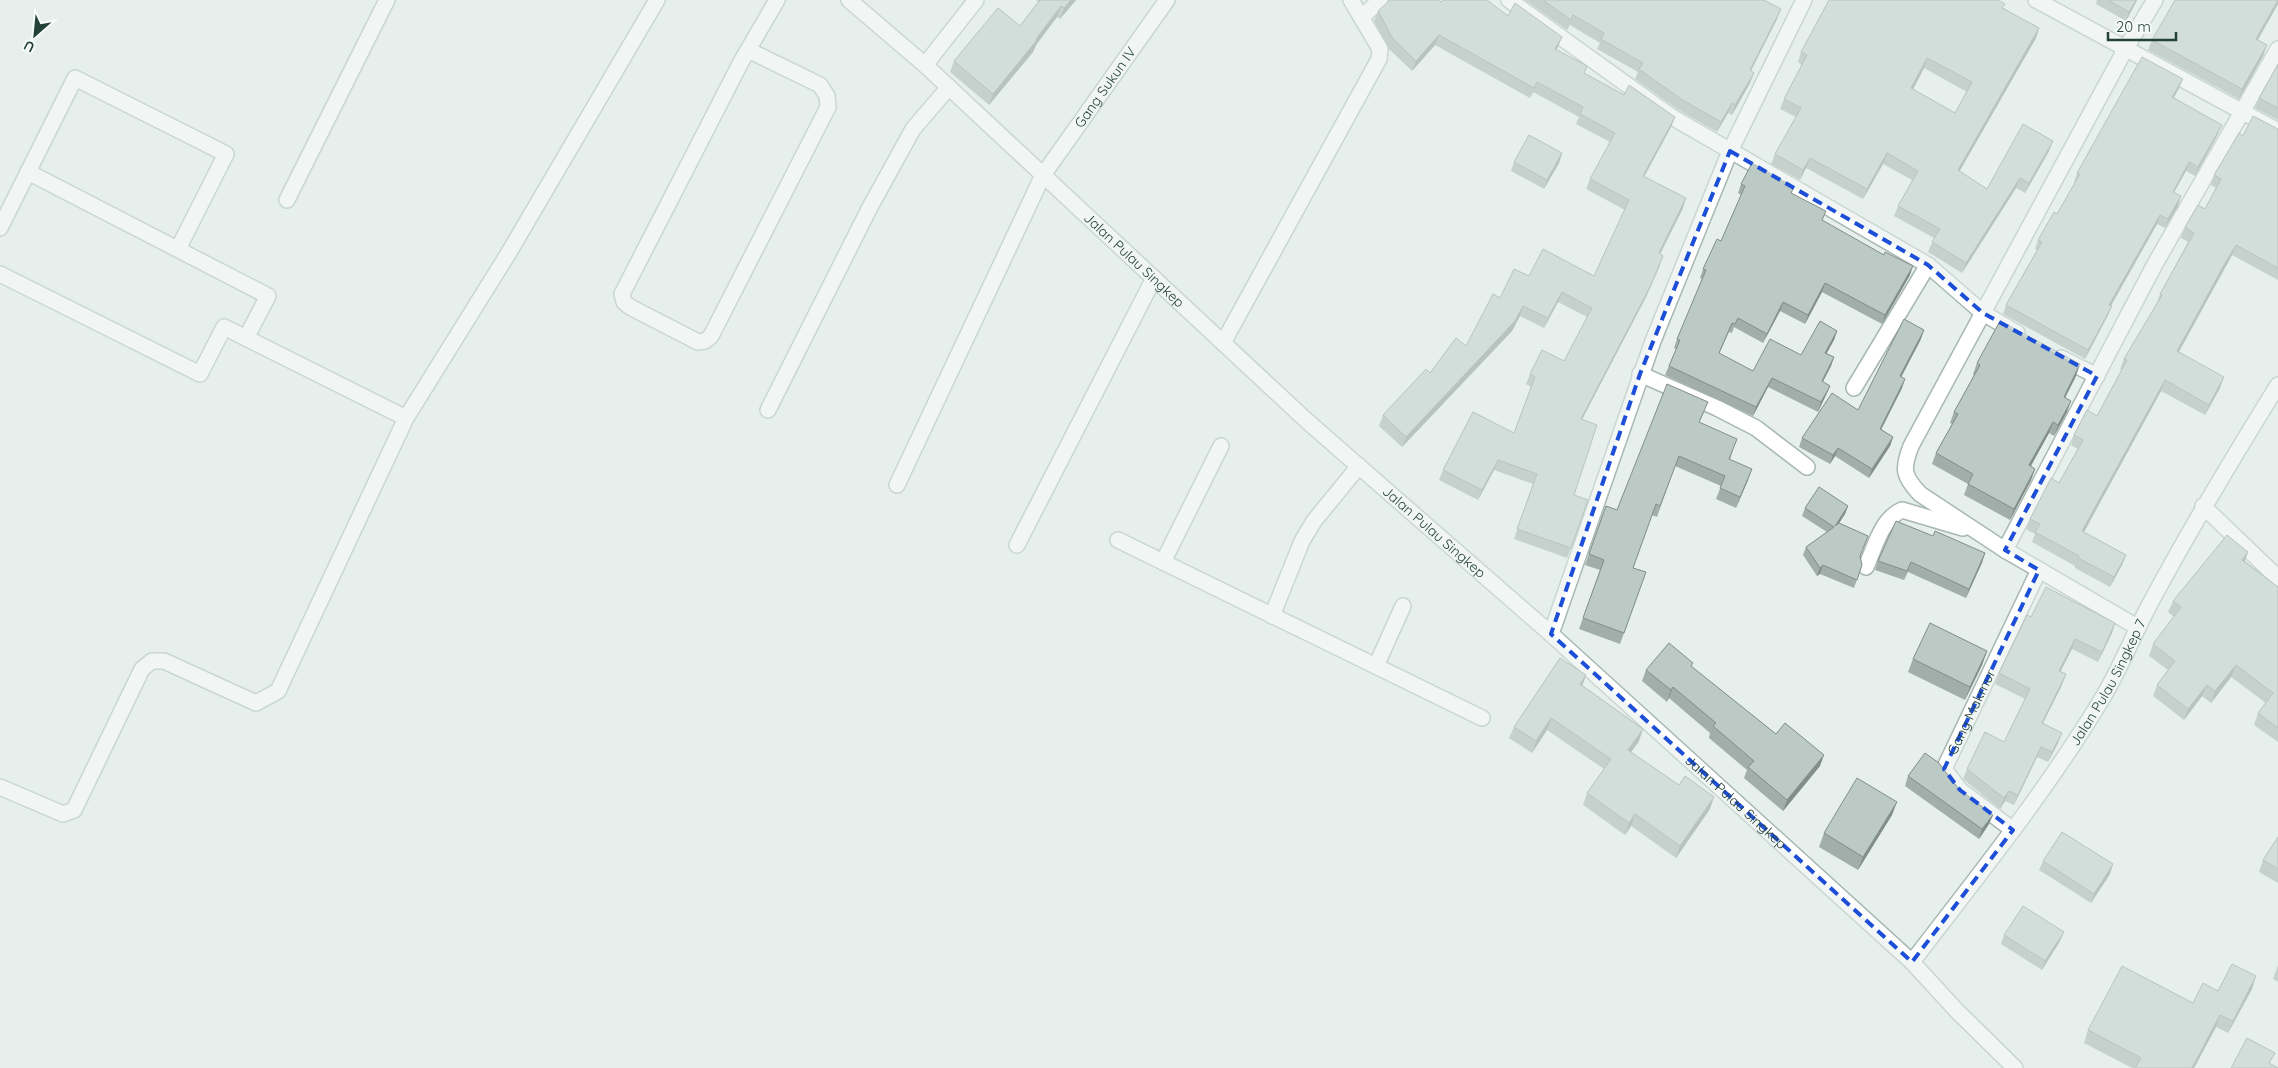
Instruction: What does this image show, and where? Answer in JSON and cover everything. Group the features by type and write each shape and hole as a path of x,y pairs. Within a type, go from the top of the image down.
{"street":[{"path":"287,200 388,0"},
{"path":"0,787 63,814 74,810 142,668 152,661 164,661 256,703 278,691 406,418 508,254 657,0"},
{"path":"748,50 820,85 827,96 828,107 711,336 705,341 698,342 630,308 624,302 622,294 748,50 777,0"},
{"name":"Jalan Pulau Singkep","path":"849,0 949,87 1223,343 1551,634 1912,962 1956,1010 2015,1068"},
{"path":"925,65 976,0"},
{"name":"Gang Sukun IV","path":"897,485 1044,175 1167,0"},
{"path":"1223,343 1379,59 1380,49 1351,0"},
{"path":"1362,17 1380,0"},
{"path":"1510,0 1672,117 1928,265 1983,313 2031,342"},
{"path":"2036,0 2278,131"},
{"path":"2137,627 2005,550 1920,494 1910,483 1904,467 1911,446 2126,48 2155,0"},
{"path":"1551,634 1640,374 1730,151 1801,1"},
{"path":"2005,550 2156,264 2278,49"},
{"path":"0,228 75,78 226,154 178,249"},
{"path":"768,410 869,209 913,129 949,87"},
{"path":"28,172 268,296 246,338"},
{"path":"1854,388 1928,265"},
{"path":"0,274 200,374 224,327 406,418"},
{"path":"1017,545 1154,278"},
{"path":"2047,350 2096,376"},
{"path":"1640,374 1717,408 1756,428 1807,467"},
{"name":"Jalan Pulau Singkep 7","path":"1912,962 2061,764 2102,700 2137,627 2203,506 2278,385"},
{"path":"1164,562 1222,446"},
{"path":"1272,616 1306,535 1314,521 1360,466"},
{"path":"2203,506 2278,578"},
{"path":"1866,567 1884,525 1894,513 1902,510 1981,534"},
{"path":"1118,540 1482,718"},
{"name":"Gang Makmur","path":"2013,830 1960,790 1944,769 2038,570"},
{"path":"1376,666 1403,606"}],"highlighted area":[{"path":"1730,151 1928,265 1983,313 2097,376 2005,550 2039,570 1944,769 1960,790 2013,830 1912,962 1551,634 1640,374"}],"building":[{"path":"1040,0 1071,0 1064,8 1061,6 1037,40 993,94 954,61 998,8 1020,26"},
{"path":"1390,0 1439,0 1441,2 1443,0 1487,0 1508,16 1515,3 1562,37 1555,49 1587,66 1584,73 1624,95 1629,85 1675,117 1643,176 1686,198 1659,253 1663,256 1650,287 1581,419 1597,425 1574,495 1588,500 1571,548 1517,529 1537,474 1498,460 1482,490 1443,470 1473,412 1514,433 1535,377 1530,374 1542,350 1564,361 1592,308 1562,292 1548,318 1523,306 1515,321 1406,437 1383,415 1426,369 1430,373 1456,338 1466,346 1493,294 1500,298 1514,269 1529,276 1543,249 1594,276 1629,200 1590,179 1615,133 1580,114 1583,107 1537,82 1534,88 1439,35 1416,61 1393,39 1378,11"},
{"path":"1543,0 1764,0 1781,9 1750,70 1754,73 1735,105 1732,103 1721,122 1681,99 1639,69 1643,63 1601,39 1604,33 1573,15 1571,20"},
{"path":"1829,0 1998,0 2005,4 2002,8 2039,28 1958,170 1987,189 2023,124 2053,141 2029,183 2020,178 1966,263 1932,242 1940,229 1898,206 1918,171 1887,153 1867,189 1810,158 1803,170 1775,154 1801,108 1784,99 1807,55 1801,52","holes":["1927,58 1972,82 1955,113 1911,88"]},
{"path":"2108,0 2136,0 2129,12"},
{"path":"2175,0 2278,0 2256,39 2267,45 2242,89 2152,40"},
{"path":"2142,57 2183,79 2172,97 2222,125 2198,167 2189,162 2173,192 2181,196 2168,219 2160,215 2109,305 2112,306 2088,350 2006,305 2042,242 2038,240 2054,212 2057,214 2080,174 2077,173"},
{"path":"2278,64 2278,108 2259,98"},
{"path":"2253,116 2278,129 2278,268 2236,245 2177,351 2224,377 2209,405 2165,380 2082,531 2126,555 2114,577 2035,532 2040,524 2030,519 2051,478 2059,483 2083,440 2074,435 2087,410 2097,416 2127,360 2124,359 2162,295 2160,294 2194,233 2185,227 2198,205 2205,209 2221,179 2214,175 2239,133 2243,136"},
{"path":"1529,135 1562,153 1547,180 1514,162"},
{"path":"1752,163 1794,187 1791,193 1826,211 1822,220 1884,255 1885,252 1913,266 1885,315 1825,283 1808,315 1783,302 1767,334 1738,318 1735,324 1732,323 1719,353 1753,371 1770,339 1801,355 1820,321 1837,331 1825,353 1834,357 1822,381 1830,386 1821,402 1772,378 1756,407 1669,366 1680,340 1677,339 1706,270 1703,269 1717,239 1721,241 1745,186 1741,184"},
{"path":"1904,319 1924,330 1900,376 1905,379 1880,429 1893,437 1872,469 1838,448 1833,455 1802,438 1832,393 1858,410"},
{"path":"2000,321 2080,364 2064,397 2071,401 2058,425 2053,422 2029,465 2035,469 2014,509 1968,484 1973,474 1936,453 1958,414 1954,412 1980,365 1977,363"},
{"path":"1667,384 1708,402 1699,422 1737,439 1729,459 1752,469 1740,497 1720,488 1725,476 1679,456 1660,506 1656,504 1633,568 1646,572 1624,633 1583,618 1604,560 1589,554 1606,506 1617,510"},
{"path":"1819,487 1848,506 1835,526 1839,523 1868,536 1860,556 1862,565 1857,580 1823,565 1820,568 1806,547 1834,527 1805,508"},
{"path":"1896,521 1933,536 1935,531 1985,553 1969,589 1911,562 1907,571 1878,561"},
{"path":"2227,535 2248,552 2242,560 2278,587 2278,728 2258,713 2273,693 2236,665 2215,691 2207,685 2188,709 2157,685 2175,661 2153,644 2181,607 2173,601"},
{"path":"2046,587 2115,623 2102,652 2075,639 2059,671 2066,674 2042,723 2062,733 2052,752 2041,747 2018,795 2009,791 2004,798 1967,769 1985,732 2004,742 2030,689 1999,673 2027,615 2031,617"},
{"path":"1930,623 1987,651 1970,687 1913,659"},
{"path":"1669,643 1693,663 1691,666 1776,734 1785,723 1824,755 1787,800 1748,767 1754,761 1713,726 1716,723 1673,687 1671,690 1646,670"},
{"path":"1560,658 1586,675 1580,684 1643,729 1628,750 1679,785 1685,776 1714,797 1680,846 1635,814 1629,823 1587,793 1611,759 1551,718 1536,741 1514,727"},
{"path":"1925,753 1939,763 1958,788 1993,815 1982,829 1908,776"},
{"path":"1857,778 1897,802 1863,857 1824,833"},
{"path":"2062,832 2113,864 2094,894 2043,861"},
{"path":"2278,837 2278,869 2263,860"},
{"path":"2023,906 2064,932 2045,961 2004,935"},
{"path":"2232,964 2256,976 2233,1021 2220,1015 2192,1068 2135,1068 2141,1058 2088,1030 2122,966 2193,1003 2203,983 2218,991"},
{"path":"2247,1038 2275,1053 2269,1063 2278,1068 2231,1068"}]}
